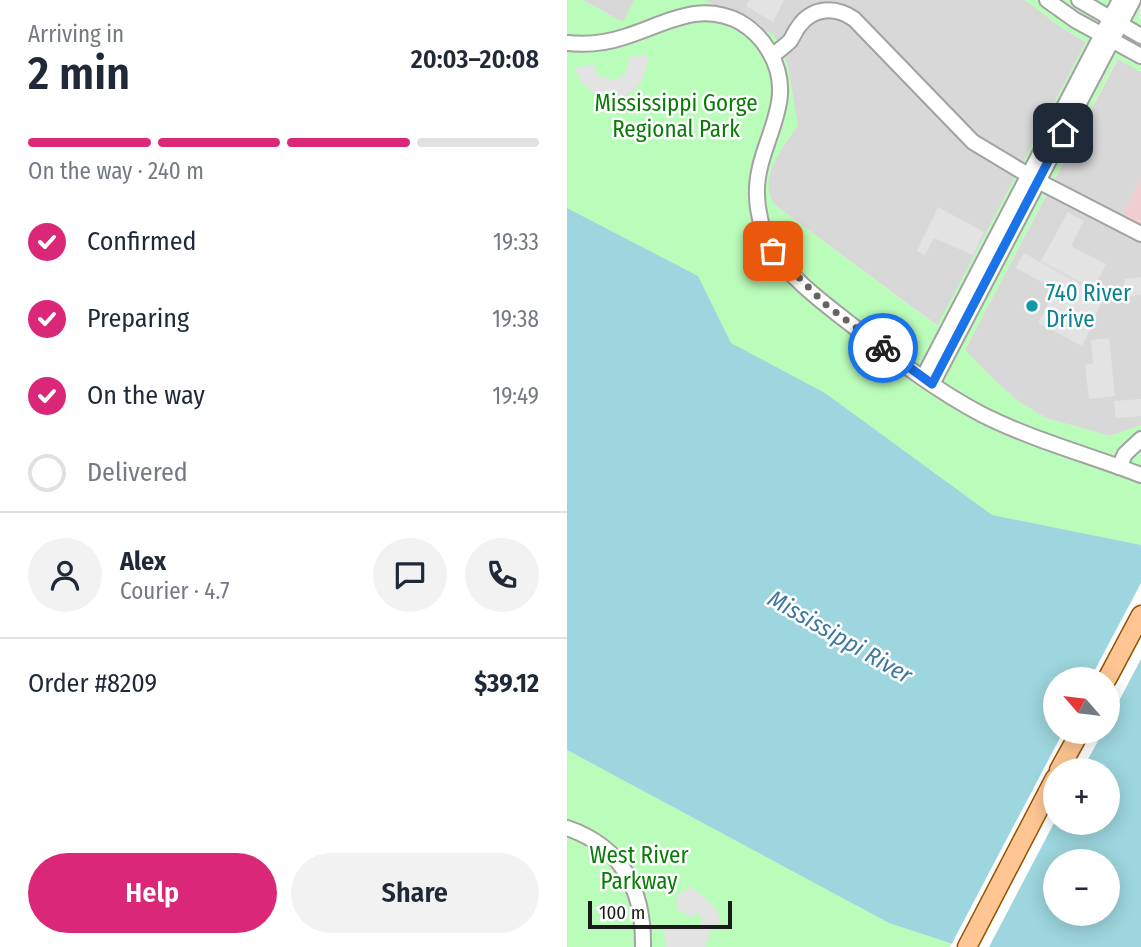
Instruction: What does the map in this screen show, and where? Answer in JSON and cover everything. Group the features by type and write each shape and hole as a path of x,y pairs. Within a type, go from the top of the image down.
{"main road":[{"path":"1113,667 1141,615"},
{"path":"967,947 1043,801"}],"street":[{"path":"1048,0 1075,20 1141,56"},
{"path":"1079,0 1141,36"},
{"path":"1115,22 1121,0"},
{"path":"927,381 1106,38 1133,0"},
{"path":"772,56 812,14 831,10 845,13 854,19 974,142 1033,178 1141,234"},
{"path":"567,43 608,41 685,14 714,13 748,27 766,45 778,69 781,94 757,186 758,211 770,244 782,262 825,304 927,381 985,416 1141,475"},
{"path":"1119,467 1125,454 1141,439"},
{"path":"567,828 601,844 626,872 636,893 641,915 643,947"}],"shaded area":[{"path":"583,0 634,0 623,22"},
{"path":"705,0 1025,0 1086,42 938,326 775,205 768,195 767,181 772,168"},
{"path":"749,0 784,0 773,22 746,6"},
{"path":"648,55 641,82 632,92 621,97 598,96 582,83 576,72 576,68 594,64 601,77 614,80 624,75 629,57"},
{"path":"1118,59 1141,72 1141,179 1119,222 1141,234 1141,425 1110,436 1046,418 1018,401 965,350"},
{"path":"1141,179 1141,234 1119,222"},
{"path":"938,207 984,232 973,255 934,238 925,255 917,251"},
{"path":"1068,212 1084,221 1071,246 1106,264 1093,289 1041,261"},
{"path":"1024,253 1104,297 1082,346 1038,323 1056,290 1016,268"},
{"path":"1141,277 1141,295 1126,297 1124,279"},
{"path":"1109,338 1115,396 1089,399 1085,365 1093,363 1091,340"},
{"path":"1141,399 1141,416 1116,418 1114,401"},
{"path":"690,886 712,904 721,924 713,925 705,947 666,947 664,929 689,930 699,927 702,920 696,913 692,918 675,907 679,901 676,898 682,890 685,892"}],"green space":[{"name":"Mississippi Gorge Regional Park","path":"567,0 583,0 623,22 634,0 705,0 774,35 788,65 798,125 779,154 770,174 768,184 775,205 937,326 1086,42 1025,0 1141,0 1141,72 1117,59 965,350 1018,401 1046,418 1110,436 1141,425 1141,545 992,515 825,393 731,343 698,276 567,208"},
{"name":"West River Parkway","path":"567,750 889,923 962,947 567,947"}],"water":[{"name":"Mississippi River","path":"567,208 698,276 731,343 825,393 992,515 1141,545 1141,947 962,947 889,923 567,750"}],"pier":[{"path":"1141,583 1141,659 1120,699 1120,667 1096,667"},
{"path":"1057,744 1096,744 1089,758 1049,758"},
{"path":"1043,770 1043,835 1048,835 989,947 950,947"}],"way so far":[{"path":"773,251 825,304 883,348"}],"place":[{"name":"740 River Drive","path":"1032,306"}],"route":[{"path":"883,348 932,384 1063,133"}]}
